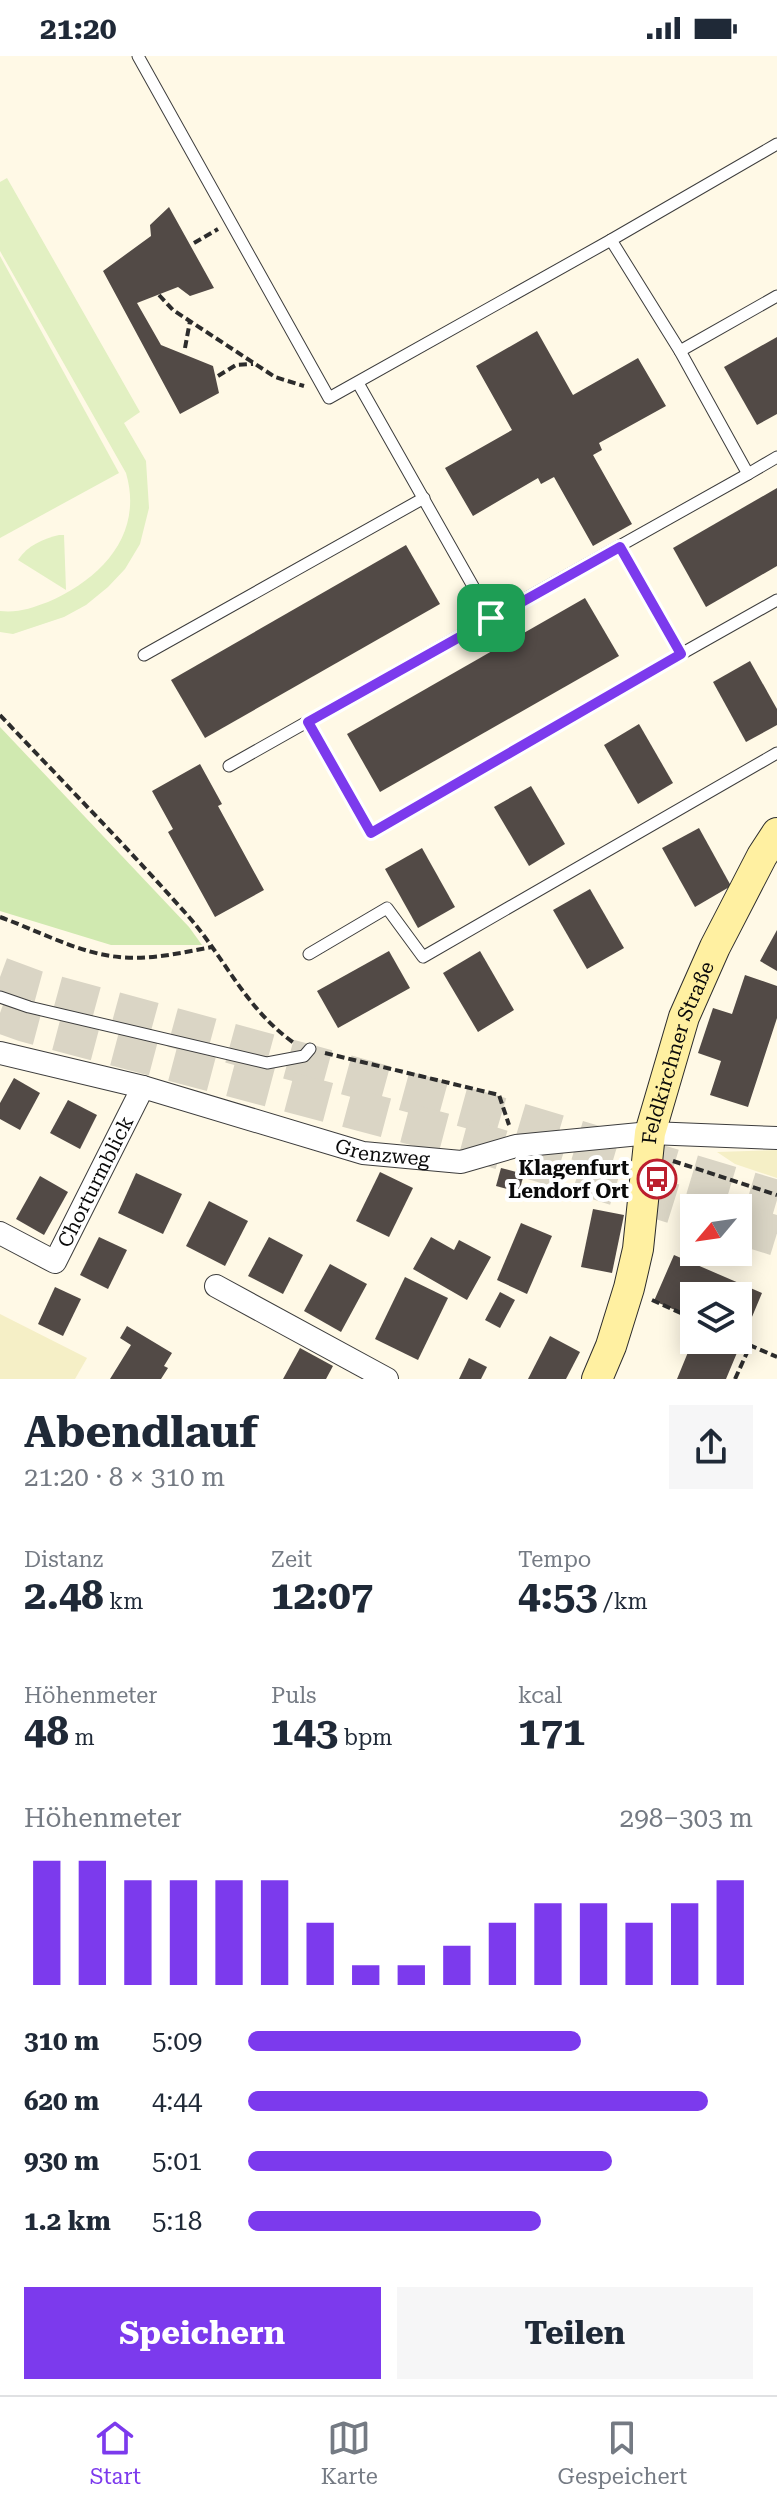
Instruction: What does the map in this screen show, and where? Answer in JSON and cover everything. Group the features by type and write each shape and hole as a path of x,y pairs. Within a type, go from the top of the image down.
{"street":[{"name":"Feldkirchner Straße","path":"597,1379 629,1288 684,1017 715,947 777,833"},
{"name":"Grenzweg","path":"0,1053 143,1087 363,1153 461,1162 516,1146 656,1146 777,1138"},
{"name":"Chorturmblick","path":"0,1233 55,1262 143,1087"},
{"path":"216,1286 387,1379"}],"lane":[{"path":"138,56 329,398 777,144"},
{"path":"611,240 680,351 748,474"},
{"path":"680,351 777,296"},
{"path":"358,383 491,618"},
{"path":"229,766 777,457"},
{"path":"144,655 424,498"},
{"path":"620,547 681,654"},
{"path":"308,722 371,833 777,600"},
{"path":"309,954 387,908 423,957 777,753"},
{"path":"0,997 29,1007 267,1063 304,1056 310,1049"}],"path":[{"path":"194,243 231,222"},
{"path":"159,295 173,310 275,377 326,393"},
{"path":"185,348 190,321"},
{"path":"218,376 236,365 255,364"},
{"path":"0,715 190,919 252,1006 288,1039 298,1047 499,1095 516,1146"},
{"path":"0,917 84,949 117,957 164,957 212,947"},
{"path":"656,1146 777,1195"},
{"path":"643,1296 680,1313"},
{"path":"752,1347 777,1357"},
{"path":"735,1379 746,1354"}],"shaded area":[{"path":"777,1150 777,1178 735,1164 717,1152"},
{"path":"0,1314 87,1358 75,1379 0,1379"}],"green space":[{"path":"7,178 140,412 124,423 146,461 149,508 140,544 125,569 108,587 86,605 64,617 13,634 0,632 0,611 19,611 48,602 85,581 101,567 123,535 129,516 130,495 126,473 0,251 0,182"},
{"path":"0,256 119,473 0,538"},
{"path":"64,535 66,590 18,560 36,543"},
{"path":"0,727 189,927 202,945 111,945 0,911"}],"building":[{"path":"169,207 214,288 190,296 178,287 137,303 161,345 213,366 219,393 180,414 103,271 151,236 150,225"},
{"path":"537,331 573,395 638,358 666,406 599,443 602,450 593,455 632,524 593,546 554,477 541,484 538,478 473,516 445,468 512,430 476,366"},
{"path":"777,337 777,414 757,425 724,367"},
{"path":"777,488 777,566 706,607 673,548"},
{"path":"406,545 440,604 205,738 171,680"},
{"path":"585,598 619,656 380,792 347,734"},
{"path":"750,661 777,709 777,725 746,742 713,682"},
{"path":"639,724 673,783 638,804 604,745"},
{"path":"200,764 222,804 218,806 264,890 215,917 168,832 173,829 152,791"},
{"path":"531,786 565,844 529,866 494,807"},
{"path":"699,828 731,886 695,907 662,848"},
{"path":"422,848 455,907 418,928 385,869"},
{"path":"590,889 624,948 587,969 553,910"},
{"path":"777,930 777,971 760,961"},
{"path":"389,951 410,988 338,1028 317,991"},
{"path":"480,951 514,1010 478,1032 443,973"},
{"path":"745,975 777,986 777,1018 748,1107 710,1095 721,1061 698,1053 713,1008 732,1014"},
{"path":"14,1078 40,1093 20,1130 0,1119 0,1103"},
{"path":"68,1100 97,1115 80,1149 50,1133"},
{"path":"501,1168 524,1174 519,1192 496,1186"},
{"path":"380,1172 413,1188 389,1237 356,1221"},
{"path":"136,1173 182,1194 163,1234 118,1213"},
{"path":"40,1176 68,1192 44,1235 16,1219"},
{"path":"209,1201 248,1221 225,1266 186,1246"},
{"path":"593,1209 624,1215 612,1273 581,1267"},
{"path":"521,1223 552,1236 527,1294 497,1280"},
{"path":"99,1237 127,1250 108,1289 80,1275"},
{"path":"269,1237 303,1255 283,1294 248,1276"},
{"path":"431,1237 454,1250 459,1240 491,1257 467,1300 413,1269"},
{"path":"674,1255 680,1258 680,1266 699,1266 737,1282 680,1282 680,1312 654,1301"},
{"path":"330,1264 367,1284 341,1332 304,1311"},
{"path":"405,1277 448,1298 418,1360 375,1339"},
{"path":"55,1287 81,1299 63,1336 38,1324"},
{"path":"752,1289 762,1293 752,1317"},
{"path":"500,1292 515,1300 500,1328 485,1320"},
{"path":"127,1326 172,1353 161,1379 110,1379 131,1345 120,1338"},
{"path":"550,1336 580,1352 566,1379 528,1379"},
{"path":"300,1348 333,1366 326,1379 283,1379"},
{"path":"687,1354 736,1354 726,1379 677,1379"},
{"path":"469,1358 487,1367 481,1379 459,1379"}],"tunnel":[{"path":"0,977 35,990 486,1113 777,1200"},
{"path":"0,1013 470,1140 680,1206"},
{"path":"752,1228 777,1236"}],"place":[{"name":"Klagenfurt Lendorf Ort","path":"657,1179"}],"route":[{"path":"620,547 681,654 371,833 308,722 491,618 620,547"}]}
